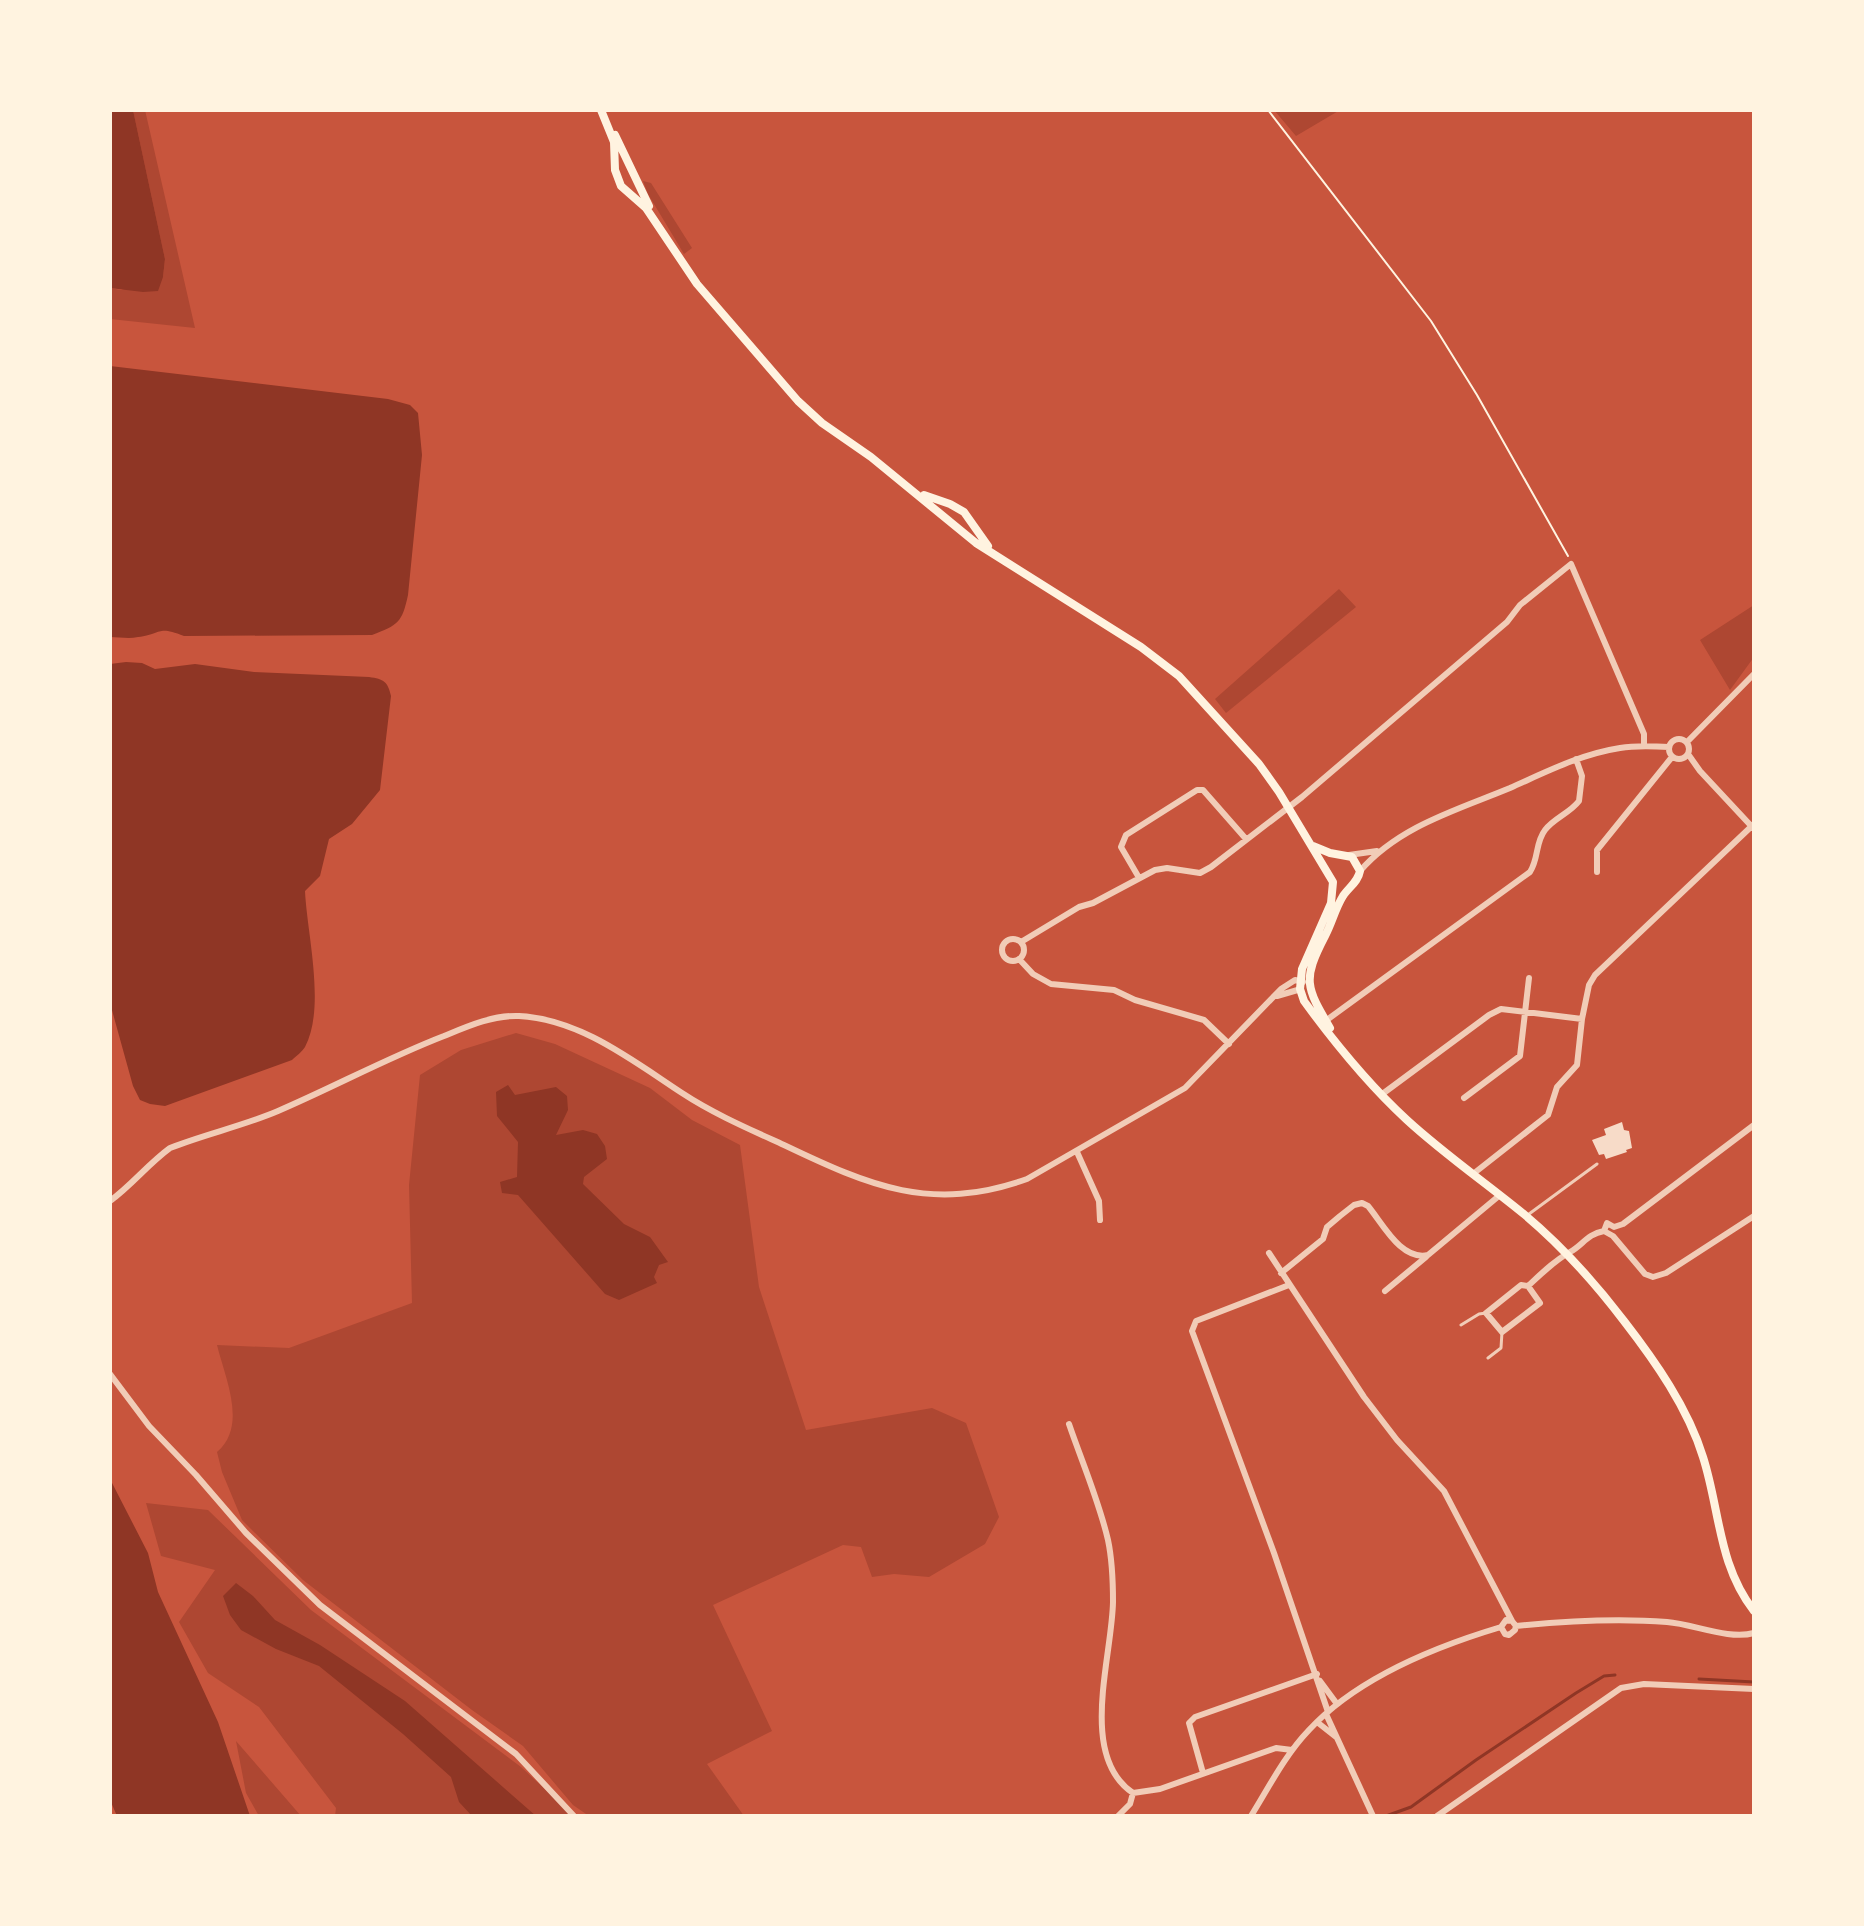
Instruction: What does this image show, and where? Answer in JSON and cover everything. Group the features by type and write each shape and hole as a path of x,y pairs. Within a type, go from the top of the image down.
{"main road":[{"path":"602,110 614,142 615,170 621,186 641,202 697,284 798,401 822,423 916,491 976,543 1141,647 1179,676 1259,764 1313,845 1333,882 1331,903 1300,985 1304,1001 1326,1020"},
{"path":"602,110 665,235"},
{"path":"916,491 934,501 958,507 970,518 980,537 995,554"},
{"path":"1313,845 1357,861 1360,871 1343,895 1311,964 1309,984 1313,998 1343,1050 1381,1095 1567,1253 1651,1358 1694,1432 1708,1474 1727,1563 1754,1611"},
{"path":"1328,870 1332,861 1344,855"},
{"path":"1333,882 1343,887 1353,884"}],"street":[{"path":"1021,942 1138,876 1167,868 1200,873 1211,867 1288,807 1571,564 1644,734 1644,745"},
{"path":"1687,742 1754,674"},
{"path":"1669,747 1676,739 1687,742 1690,748 1688,754"},
{"path":"1360,871 1377,851 1426,822 1576,759 1619,748 1644,745 1669,747"},
{"path":"1669,747 1675,758 1700,771"},
{"path":"1597,872 1597,850 1675,758 1688,754"},
{"path":"1473,1174 1548,1115 1557,1087 1577,1065 1582,1019 1589,985 1595,975 1753,826 1700,771 1688,754"},
{"path":"1326,1020 1530,872 1536,863 1538,841 1543,832 1579,801 1582,776 1576,759"},
{"path":"1138,876 1121,847 1126,835 1197,790 1211,795 1246,839"},
{"path":"1344,855 1377,851"},
{"path":"1007,940 1021,942 1024,949 1019,959 1006,959 1001,949 1007,940"},
{"path":"1019,959 1033,974 1051,984 1114,990 1135,1000 1204,1020 1229,1044"},
{"path":"1464,1098 1520,1056 1529,978"},
{"path":"110,1201 129,1187 159,1156 187,1141 278,1111 445,1035 484,1021 518,1016 558,1023 587,1035 639,1063 703,1107 853,1178 892,1189 932,1195 1004,1187 1027,1179 1077,1152 1185,1088 1281,989 1309,984"},
{"path":"1381,1095 1501,1009 1582,1019"},
{"path":"1604,1231 1607,1223 1614,1227 1623,1224 1754,1125"},
{"path":"1077,1152 1099,1201 1100,1220"},
{"path":"1385,1291 1500,1195"},
{"path":"1281,1273 1323,1239 1333,1221 1354,1205 1362,1203 1368,1206 1403,1249 1413,1255 1428,1255"},
{"path":"1528,1286 1561,1255 1588,1236 1604,1231 1613,1236 1645,1274 1653,1277 1677,1266 1754,1216"},
{"path":"1269,1253 1372,1408 1444,1491 1514,1624 1513,1634 1505,1634 1500,1600"},
{"path":"1289,1285 1196,1321 1192,1331 1317,1674 1327,1713 1373,1816"},
{"path":"1521,1285 1528,1286 1540,1303 1502,1332 1486,1313 1521,1285"},
{"path":"110,1374 149,1426 246,1533 320,1605 516,1754 574,1816"},
{"path":"1069,1424 1108,1541 1113,1602 1102,1721 1104,1750 1110,1770 1120,1784 1133,1793 1160,1789 1276,1748 1292,1750"},
{"path":"1251,1816 1292,1750 1317,1722 1337,1704 1433,1649 1502,1625 1514,1624 1636,1620 1668,1622 1741,1635 1754,1633"},
{"path":"1317,1674 1337,1704"},
{"path":"1203,1773 1189,1723 1195,1717 1317,1674"},
{"path":"1437,1816 1621,1688 1644,1684 1754,1689"},
{"path":"1317,1722 1337,1737"},
{"path":"1118,1816 1130,1804 1133,1793"}],"lane":[{"path":"1526,1216 1597,1164"},
{"path":"1461,1325 1486,1313"},
{"path":"1488,1358 1501,1348 1502,1332"}],"path":[{"path":"1268,110 1431,321 1477,395 1571,564"}],"shaded area":[{"path":"110,110 133,110 165,259 158,291 110,288"},
{"path":"133,110 145,110 195,328 110,319 110,288 121,290 163,277 165,259"},
{"path":"1274,110 1340,110 1296,136"},
{"path":"643,181 651,183 692,248 684,254 648,194"},
{"path":"110,366 388,399 410,405 418,413 422,455 408,595 398,622 372,635 184,636 164,631 135,638 110,637"},
{"path":"1339,589 1356,607 1226,713 1215,699"},
{"path":"1754,605 1754,657 1730,690 1700,640"},
{"path":"142,663 155,669 195,664 254,672 369,677 384,682 391,696 380,790 352,824 329,839 320,876 305,891 315,991 311,1031 305,1047 292,1060 165,1106 140,1100 133,1086 110,1003 110,664"},
{"path":"516,1033 555,1044 650,1088 692,1120 740,1145 759,1287 806,1430 932,1408 966,1423 999,1517 985,1544 929,1577 894,1574 872,1577 861,1547 843,1545 713,1605 772,1731 707,1764 744,1816 589,1816 573,1805 523,1746 303,1580 242,1520 222,1472 217,1452 226,1441 233,1415 217,1345 289,1348 412,1303 409,1185 420,1075 461,1050"},
{"path":"508,1085 515,1095 556,1087 567,1096 568,1110 556,1135 583,1130 597,1134 605,1146 607,1159 584,1177 583,1184 624,1224 650,1237 668,1262 659,1265 654,1277 657,1283 619,1300 605,1294 518,1195 502,1193 500,1182 517,1177 518,1142 497,1116 496,1092"},
{"path":"110,1479 148,1553 158,1592 218,1722 250,1816 117,1816 110,1800"},
{"path":"146,1503 208,1510 311,1610 521,1767 574,1816 335,1816 336,1808 259,1707 208,1673 179,1622 215,1570 161,1556"},
{"path":"236,1583 275,1620 320,1645 405,1701 536,1816 472,1816 459,1802 451,1777 319,1666 276,1649 241,1630 230,1615 223,1596"},
{"path":"236,1741 301,1816 259,1816 246,1793"}],"building":[{"path":"1622,1122 1624,1130 1629,1131 1632,1148 1606,1159 1604,1154 1599,1155 1592,1140 1606,1135 1604,1129"}],"waterway":[{"path":"1386,1816 1411,1807 1576,1693 1604,1676 1615,1675"},
{"path":"1699,1679 1754,1682"}]}
